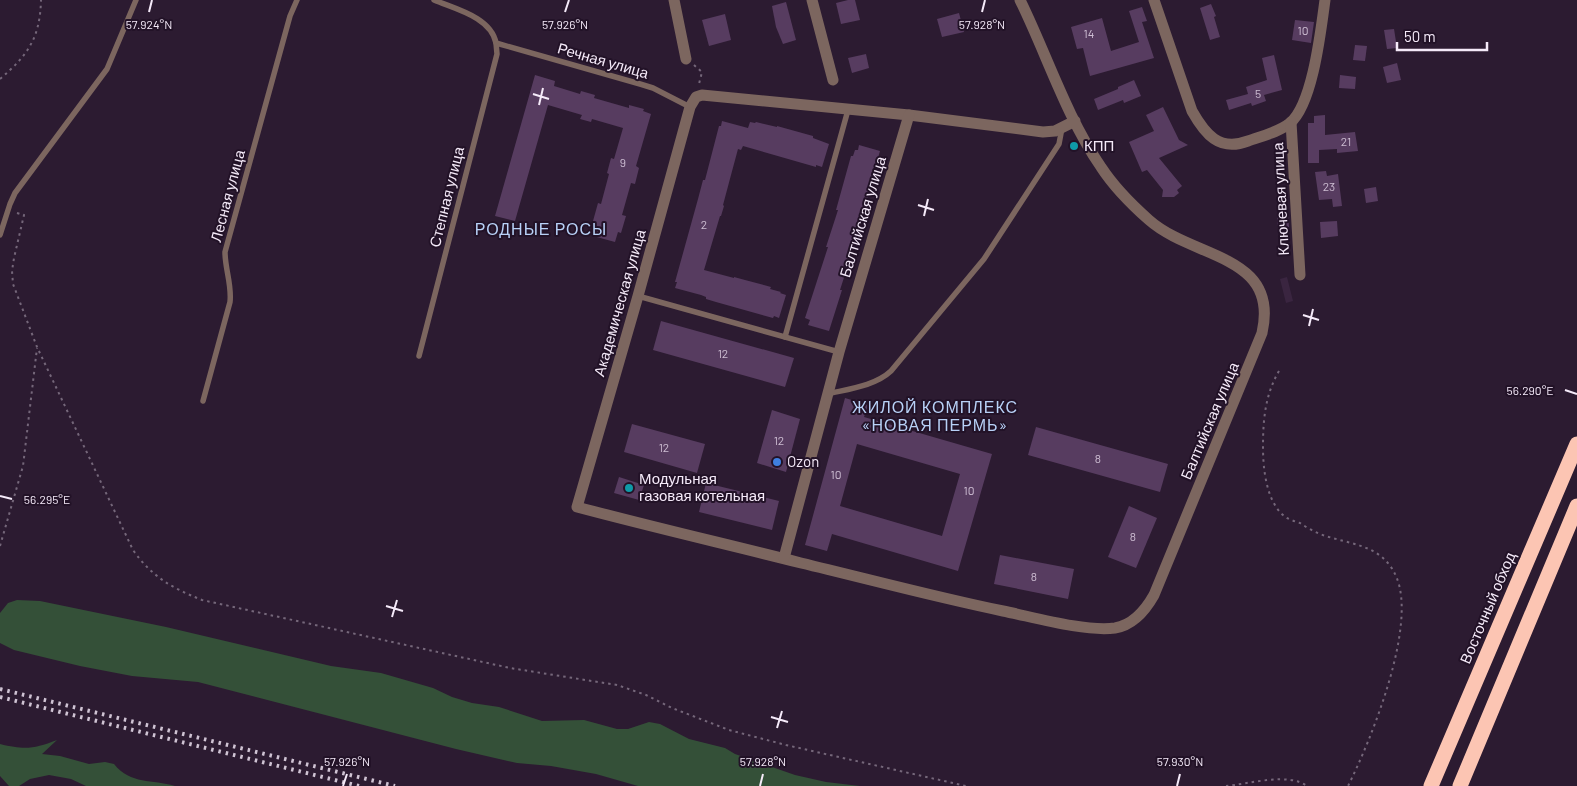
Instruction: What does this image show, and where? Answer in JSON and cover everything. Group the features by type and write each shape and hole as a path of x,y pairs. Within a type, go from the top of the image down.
{"highway":[{"name":"Восточный обход","path":"1431,786 1577,444"},
{"path":"1460,786 1577,506"}],"street":[{"path":"674,0 686,59"},
{"path":"812,0 833,80"},
{"name":"Балтийская улица","path":"577,507 679,534 965,603 1085,627 1114,628 1125,625 1140,615 1147,607 1154,595 1262,333 1266,309 1261,290 1248,273 1229,262 1164,232 1136,208 1101,168 1075,121 1020,0"},
{"name":"Ключевая улица","path":"1154,0 1192,111 1202,127 1211,136 1222,144 1232,145 1275,131 1291,122 1307,95 1320,36 1325,0"},
{"path":"693,102 702,94 909,115 1043,132 1062,128 1075,121"},
{"name":"Академическая улица","path":"577,507 693,102"},
{"name":"Балтийская улица","path":"784,558 838,352 909,115"},
{"name":"Ключевая улица","path":"1291,122 1300,275"}],"lane":[{"path":"0,235 15,193 107,69 136,0"},
{"name":"Лесная улица","path":"203,401 230,302 225,252 290,16 297,0"},
{"path":"434,0 484,23 494,36 496,43"},
{"name":"Речная улица","path":"496,43 640,84 664,93 681,103 693,102"},
{"name":"Степная улица","path":"419,356 497,54 496,43"},
{"path":"785,337 848,110"},
{"path":"827,394 873,382 891,371 984,259 1058,144 1062,128"},
{"path":"638,296 838,352"}],"path":[{"path":"0,79 14,67 31,46 39,24 41,0"},
{"path":"686,59 702,72 693,102"},
{"path":"8,210 24,215 12,271 13,284 37,347 133,550 150,571 164,583 202,600 510,668 617,685 646,695 672,708 729,730 966,786"},
{"path":"0,546 23,466 37,347"},
{"path":"1279,370 1266,402 1263,422 1265,472 1273,501 1283,515 1320,534 1371,549 1390,566 1399,586 1401,619 1394,664 1376,719 1357,769 1348,786"},
{"path":"1226,786 1284,779 1300,781 1307,786"}],"shaded area":[{"path":"1287,277 1293,301 1286,303 1280,279"}],"green space":[{"path":"17,600 40,601 166,627 331,666 381,673 433,688 452,697 472,703 499,707 542,721 584,720 617,729 628,729 649,722 660,724 689,739 725,748 735,754 795,775 826,782 860,786 638,786 596,774 551,766 517,763 198,682 132,676 14,650 0,643 0,613 8,603"},
{"path":"57,740 42,754 60,756 89,764 105,762 114,764 127,775 135,778 175,786 86,786 71,779 49,775 30,779 19,786 9,786 0,776 0,744 29,748"}],"building":[{"path":"855,0 860,20 841,24 836,3"},
{"path":"786,2 796,40 783,44 776,27 772,6"},
{"path":"1211,4 1216,16 1214,17 1220,37 1210,40 1200,8"},
{"path":"1142,7 1147,21 1142,22 1154,58 1090,76 1083,48 1077,49 1071,27 1102,18 1111,51 1139,42 1129,11"},
{"path":"959,13 964,32 942,37 937,19"},
{"path":"725,14 731,40 709,46 702,20"},
{"path":"1295,20 1314,22 1311,43 1292,40"},
{"path":"1394,29 1397,48 1387,49 1384,30"},
{"path":"1355,45 1367,46 1365,61 1353,60"},
{"path":"866,54 869,68 852,73 848,58"},
{"path":"1274,55 1282,90 1264,95 1266,101 1252,106 1251,103 1229,110 1226,100 1248,94 1246,87 1267,80 1262,58"},
{"path":"1397,63 1401,80 1387,83 1383,67"},
{"path":"535,75 555,81 554,86 580,94 581,91 595,95 594,98 629,108 629,105 644,109 643,111 651,114 636,166 639,168 635,184 631,183 622,215 626,216 621,233 618,232 615,242 593,236 596,222 593,221 598,203 601,204 611,158 614,159 623,128 592,119 591,122 580,119 582,115 548,105 515,221 495,216"},
{"path":"1340,75 1356,77 1355,89 1339,88"},
{"path":"1134,80 1141,96 1124,103 1123,100 1098,110 1094,99"},
{"path":"1163,107 1179,140 1188,145 1159,158 1182,186 1177,190 1179,193 1174,197 1162,197 1163,190 1147,170 1142,172 1129,142 1154,131 1146,115"},
{"path":"1325,115 1325,135 1355,132 1358,151 1337,153 1337,149 1319,150 1319,163 1308,163 1308,123 1314,123 1314,116"},
{"path":"722,121 748,128 750,122 777,126 813,136 813,138 829,144 822,167 816,165 816,167 743,146 741,150 738,149 724,206 704,270 771,287 770,289 786,295 779,318 716,302 706,299 706,297 701,295 675,288 677,282 675,282 703,180 705,180"},
{"path":"859,145 880,151 871,182 873,182 851,253 853,254 840,290 842,290 829,331 808,325 810,320 805,318 828,247 826,247 838,210 836,210 851,156 853,156 855,150 858,150"},
{"path":"1326,171 1327,176 1338,174 1342,206 1333,207 1332,199 1319,200 1315,172"},
{"path":"1376,187 1378,201 1366,203 1364,189"},
{"path":"1288,215 1289,227 1278,228 1277,216"},
{"path":"1337,221 1338,236 1321,238 1320,222"},
{"path":"661,321 794,358 785,387 653,350"},
{"path":"845,398 868,405 864,417 992,454 958,571 832,534 827,551 805,545","holes":["857,444 960,474 942,536 840,506"]},
{"path":"772,410 800,419 786,472 757,463"},
{"path":"632,424 705,444 697,473 624,452"},
{"path":"1036,427 1168,464 1160,492 1028,455"},
{"name":"Модульная газовая котельная","path":"619,477 644,485 639,500 614,493"},
{"path":"706,483 779,501 772,530 699,512"},
{"path":"1129,506 1157,518 1136,568 1108,557"},
{"path":"1000,555 1074,569 1068,599 994,584"}],"railway":[{"path":"0,689 395,786"},
{"path":"0,697 359,786"}],"place":[{"name":"КПП","path":"1074,146"},
{"name":"Ozon","path":"777,462"},
{"name":"Модульная газовая котельная","path":"629,488"}],"district":[{"name":"РОДНЫЕ РОСЫ","path":"541,229"},
{"name":"ЖИЛОЙ КОМПЛЕКС «НОВАЯ ПЕРМЬ»","path":"935,416"}]}
